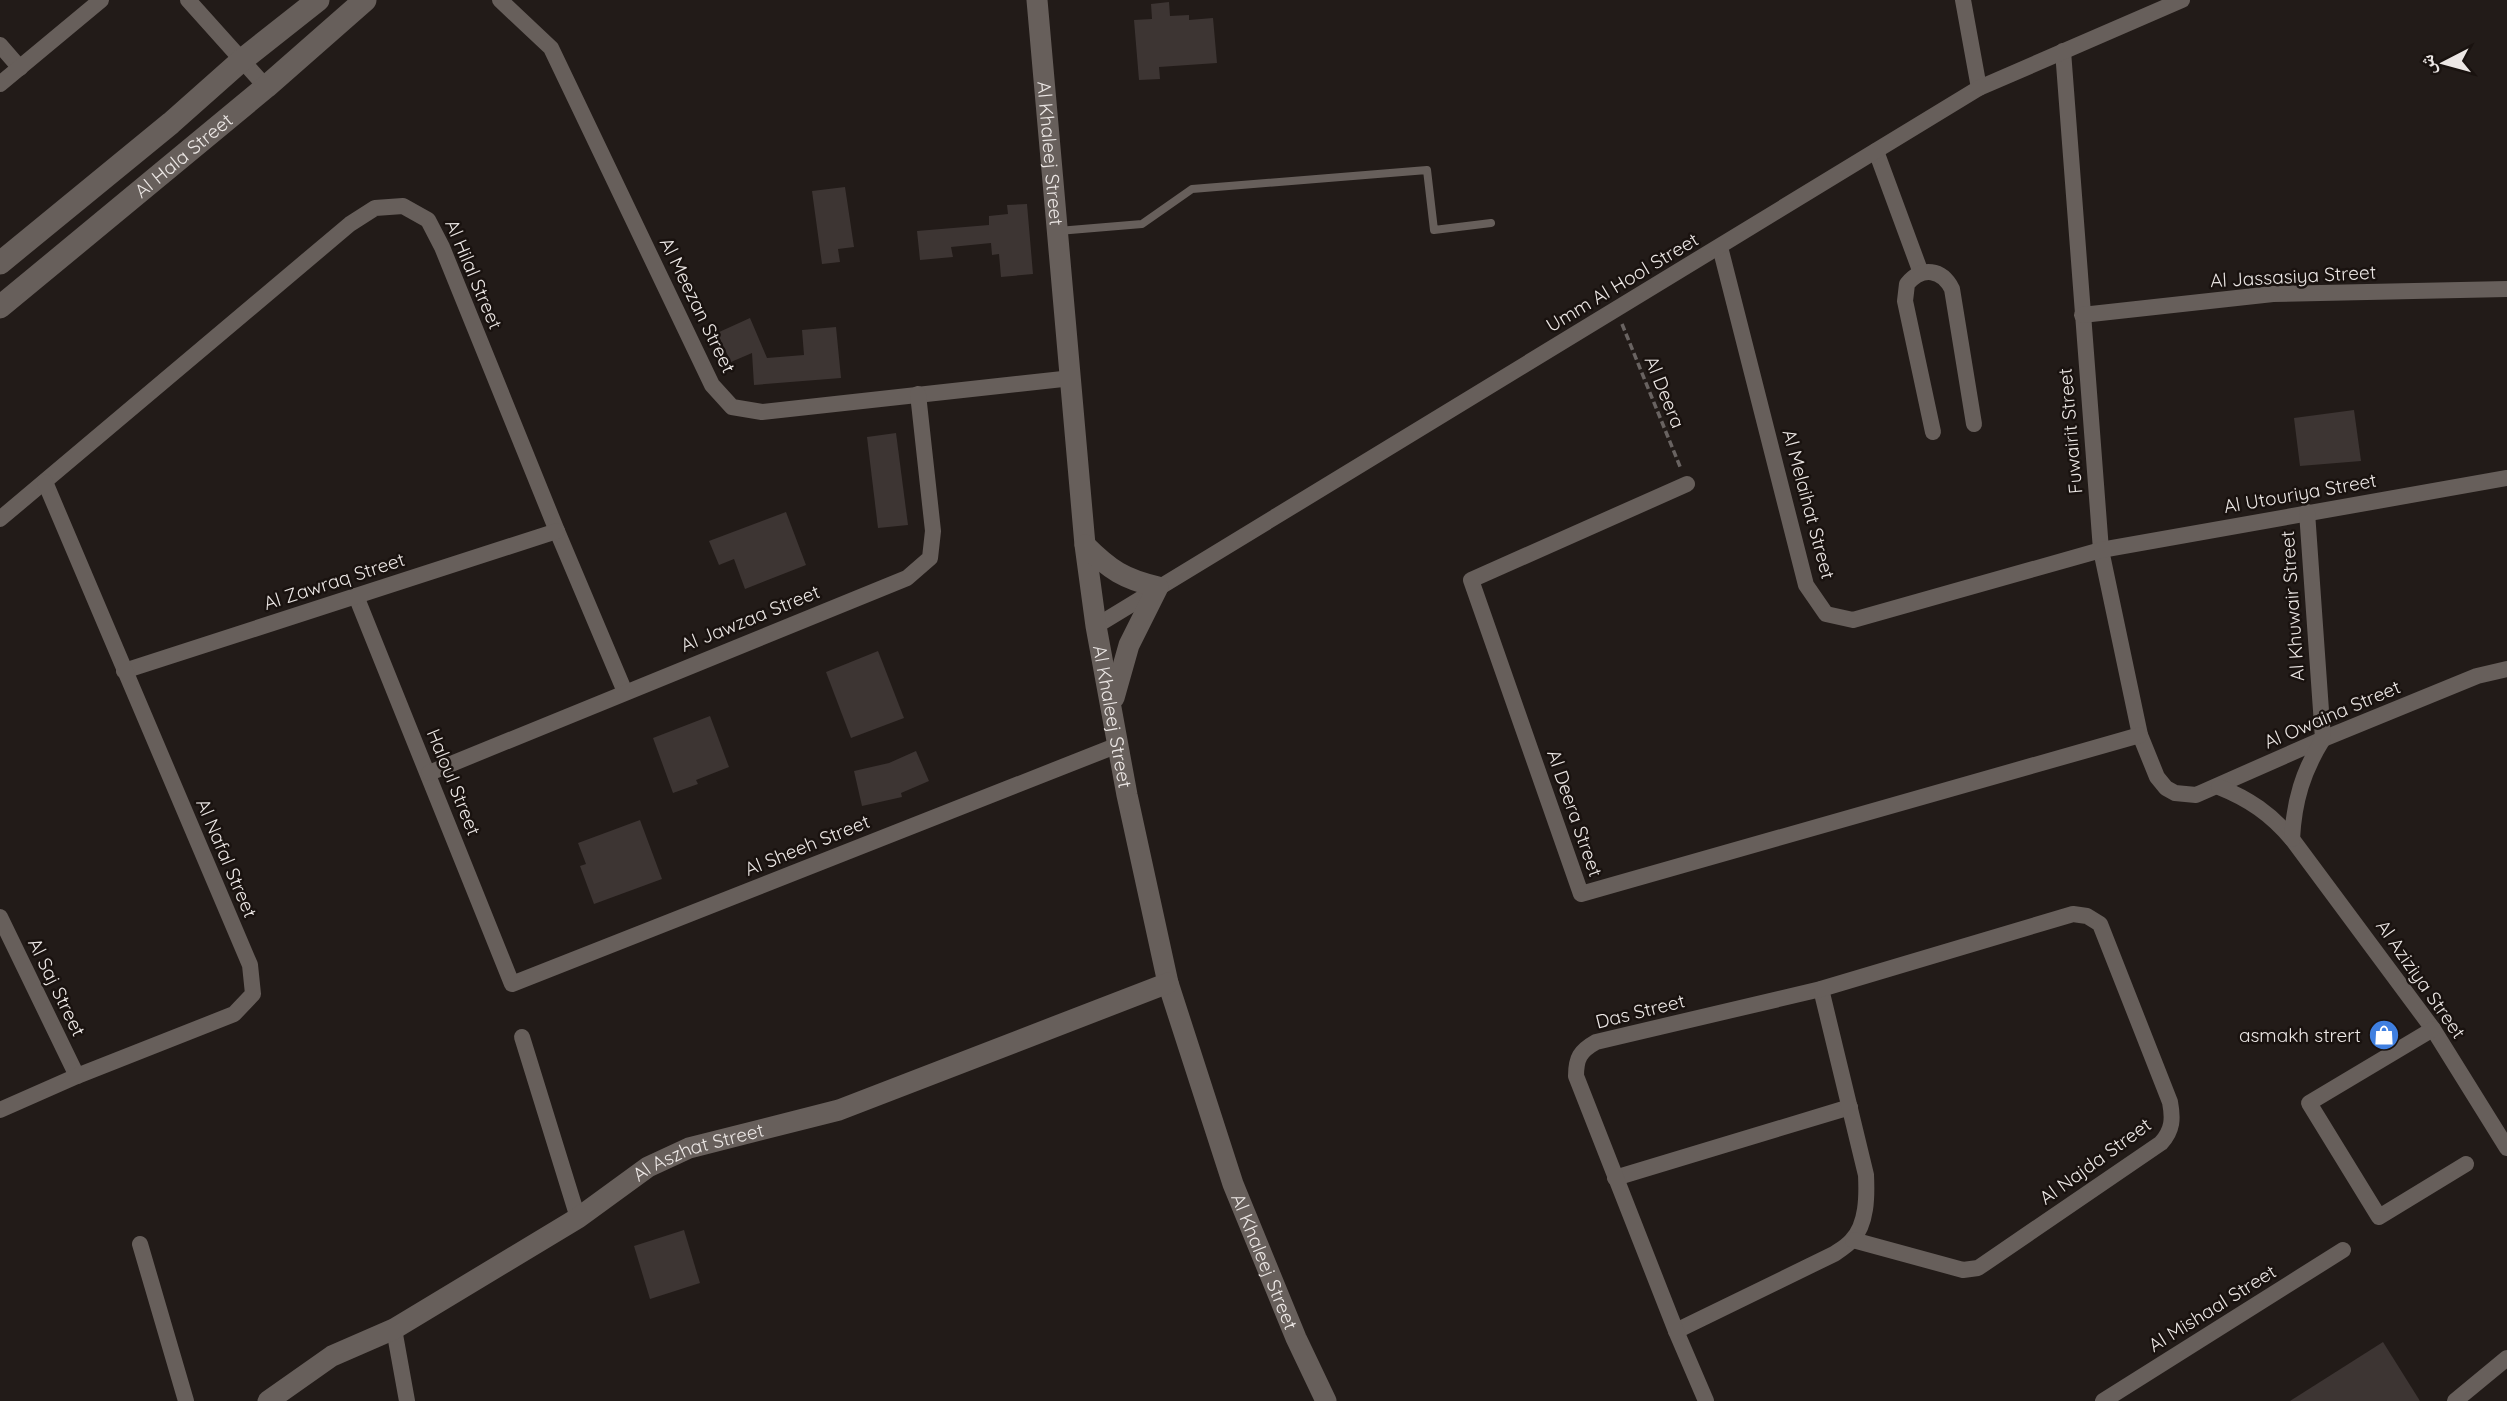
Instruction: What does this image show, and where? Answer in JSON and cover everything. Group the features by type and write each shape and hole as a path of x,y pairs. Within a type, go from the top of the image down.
{"main road":[{"name":"Al Hala Street","path":"0,263 171,123 242,60 318,0"},
{"name":"Al Hala Street","path":"0,307 266,87 365,0"}],"street":[{"path":"0,84 101,0"},
{"path":"188,0 266,87"},
{"name":"Al Meezan Street","path":"500,0 551,48 712,386 732,407 762,412 1072,378"},
{"name":"Al Khaleej Street","path":"1037,0 1085,545 1096,626 1118,745 1168,983 1233,1184 1296,1338 1326,1401"},
{"path":"1963,0 1979,88"},
{"name":"Umm Al Hool Street","path":"1096,626 1979,88 2182,0"},
{"path":"0,45 20,68"},
{"name":"Fuwairit Street","path":"2063,51 2101,550 2140,735 2157,777 2166,788 2175,793"},
{"path":"1876,151 1921,273"},
{"name":"Al Hilal Street","path":"0,519 350,224 375,208 403,206 428,220 442,247 556,531 625,692"},
{"name":"Al Melaihat Street","path":"1720,247 1806,585 1826,614 1853,620 2101,550"},
{"path":"1933,432 1905,302 1908,284 1921,273 1931,271 1940,274 1952,289 1974,424"},
{"name":"Al Jassasiya Street","path":"2082,315 2273,294 2507,289"},
{"name":"Al Jawzaa Street","path":"429,774 906,578 930,558 933,531 918,394"},
{"name":"Al Utouriya Street","path":"2101,550 2507,478"},
{"name":"Al Nafal Street","path":"0,1110 77,1076 234,1014 253,994 250,965 45,482"},
{"name":"Al Deera Street","path":"1687,484 1471,580 1581,894 2140,735"},
{"name":"Al Khuwair Street","path":"2307,512 2323,739"},
{"name":"Al Zawraq Street","path":"124,671 556,531"},
{"path":"1085,545 1116,574 1158,587 1129,645 1111,707"},
{"name":"Haloul Street","path":"356,596 512,984"},
{"name":"Al Owaina Street","path":"2175,793 2196,795 2219,787 2323,739 2477,676 2507,669"},
{"path":"2292,839 2293,812 2299,786 2323,739"},
{"name":"Al Sheeh Street","path":"512,984 1118,745"},
{"name":"Al Aziziya Street","path":"2219,787 2260,807 2277,821 2292,839 2433,1029 2507,1148"},
{"name":"Das Street","path":"1706,1401 1576,1076 1576,1062 1581,1051 1595,1042 1821,989 2073,914"},
{"name":"Al Najda Street","path":"1853,1240 1963,1270 1978,1268 2161,1143 2168,1135 2172,1124 2170,1102 2100,924 2087,916 2073,914"},
{"name":"Al Saj Street","path":"0,917 77,1076"},
{"name":"Al Aszhat Street","path":"268,1401 332,1356 394,1328 578,1218 648,1167 689,1148 839,1110 1168,983"},
{"path":"1676,1331 1817,1263 1853,1240 1862,1223 1867,1198 1866,1175 1821,989"},
{"path":"2433,1029 2309,1103 2379,1217 2466,1164"},
{"path":"522,1037 578,1218"},
{"path":"1615,1178 1850,1107"},
{"path":"139,1244 186,1401"},
{"name":"Al Mishaal Street","path":"2103,1401 2343,1250"},
{"path":"394,1328 407,1401"},
{"path":"2455,1401 2507,1358"}],"lane":[{"path":"1058,231 1142,224 1192,189 1427,170 1434,230 1490,223"}],"path":[{"name":"Al Deera","path":"1616,311 1687,484"}],"building":[{"path":"1169,2 1170,16 1189,15 1189,20 1213,18 1217,63 1159,67 1160,79 1139,80 1134,20 1152,19 1151,4"},
{"path":"845,187 854,247 838,249 840,262 822,264 812,191"},
{"path":"1027,204 1033,274 1001,277 999,254 992,255 991,243 951,247 953,257 920,260 917,231 989,225 989,216 1008,214 1007,205"},
{"path":"750,318 767,358 804,355 802,330 836,327 841,378 754,385 752,353 731,362 717,333"},
{"path":"2354,410 2361,461 2300,466 2294,418"},
{"path":"896,433 908,525 878,528 867,437"},
{"path":"786,512 806,565 745,589 734,559 719,565 709,541"},
{"path":"878,651 904,718 851,738 826,672"},
{"path":"710,716 729,767 696,780 698,784 673,793 653,738"},
{"path":"916,751 929,781 901,793 902,797 862,806 854,771 889,763"},
{"path":"640,820 662,879 594,904 580,866 586,864 578,843"},
{"path":"684,1230 700,1283 650,1299 634,1246"},
{"path":"2383,1342 2420,1401 2290,1401"}],"place":[{"name":"asmakh strert","path":"2384,1035"}]}
